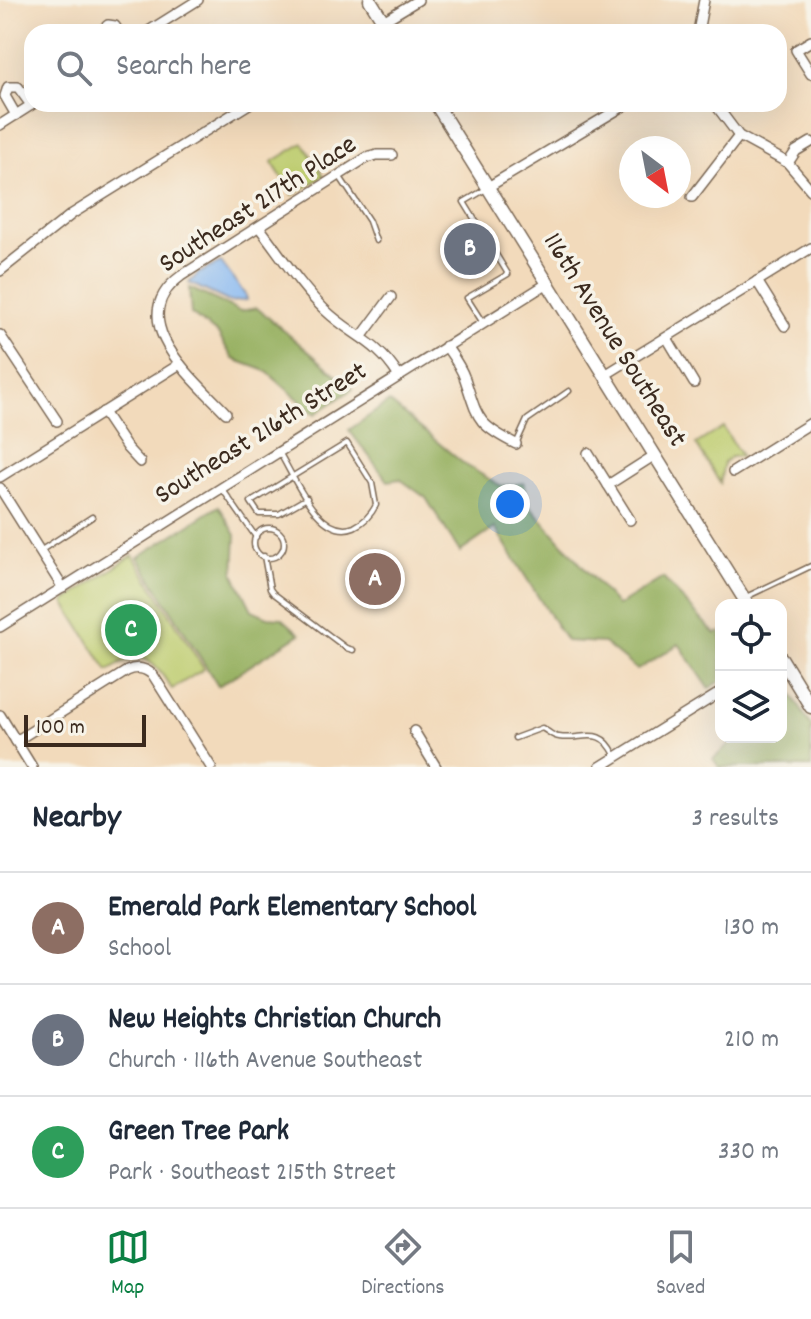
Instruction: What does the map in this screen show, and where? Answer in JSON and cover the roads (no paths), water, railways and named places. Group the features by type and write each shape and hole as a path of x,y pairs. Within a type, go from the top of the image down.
{"main road":[{"path":"370,0 385,24"},
{"name":"116th Avenue Southeast","path":"441,112 744,599"},
{"path":"787,668 811,707"}],"street":[{"path":"160,24 198,0"},
{"path":"388,24 418,0"},
{"path":"700,24 704,0"},
{"path":"811,41 796,50 811,74"},
{"path":"16,115 5,96 8,87 18,87 24,95"},
{"path":"0,125 24,110"},
{"path":"0,271 72,214 236,112"},
{"path":"488,187 614,112"},
{"path":"721,112 739,136 788,163 811,190"},
{"path":"692,197 739,136"},
{"path":"788,163 796,151 811,142"},
{"name":"Southeast 217th Place","path":"180,364 158,324 165,291 174,281 366,158 392,155"},
{"path":"259,227 321,307 382,351 398,375"},
{"path":"605,375 811,248"},
{"path":"757,281 785,326"},
{"name":"Southeast 216th Street","path":"0,627 548,283"},
{"path":"362,336 391,297"},
{"path":"0,335 57,421"},
{"path":"667,338 694,383"},
{"path":"446,346 462,372 479,419 516,444"},
{"path":"0,477 180,364 226,413"},
{"path":"103,412 140,462"},
{"path":"733,472 811,423"},
{"path":"588,453 630,520"},
{"path":"608,485 655,455"},
{"path":"0,488 63,588"},
{"path":"16,741 127,671 146,669 157,679 211,767"},
{"path":"600,767 715,696"},
{"path":"0,715 32,767"},
{"path":"414,731 436,767"}],"lane":[{"path":"339,175 369,221 376,241"},
{"path":"483,323 467,298 508,274 464,202 488,187"},
{"path":"516,444 527,420 569,391"},
{"path":"278,450 294,476 318,516 330,527 347,529 366,520 376,505 372,483 347,443 294,476 251,502 259,514 279,514 307,498"},
{"path":"221,487 256,537 256,549 264,556 273,593 346,648 353,650"},
{"path":"40,551 92,517"},
{"path":"256,537 263,529 269,528 275,529 283,537 280,553 264,556"},
{"path":"751,599 811,566"},
{"path":"515,738 542,728 558,738 589,734 607,743 616,757"}],"water":[{"path":"221,262 247,300 230,302 189,283 199,273"}],"place":[{"name":"New Heights Christian Church","path":"470,249"},
{"name":"Emerald Park Elementary School","path":"375,579"},
{"name":"Green Tree Park","path":"131,630"}]}
